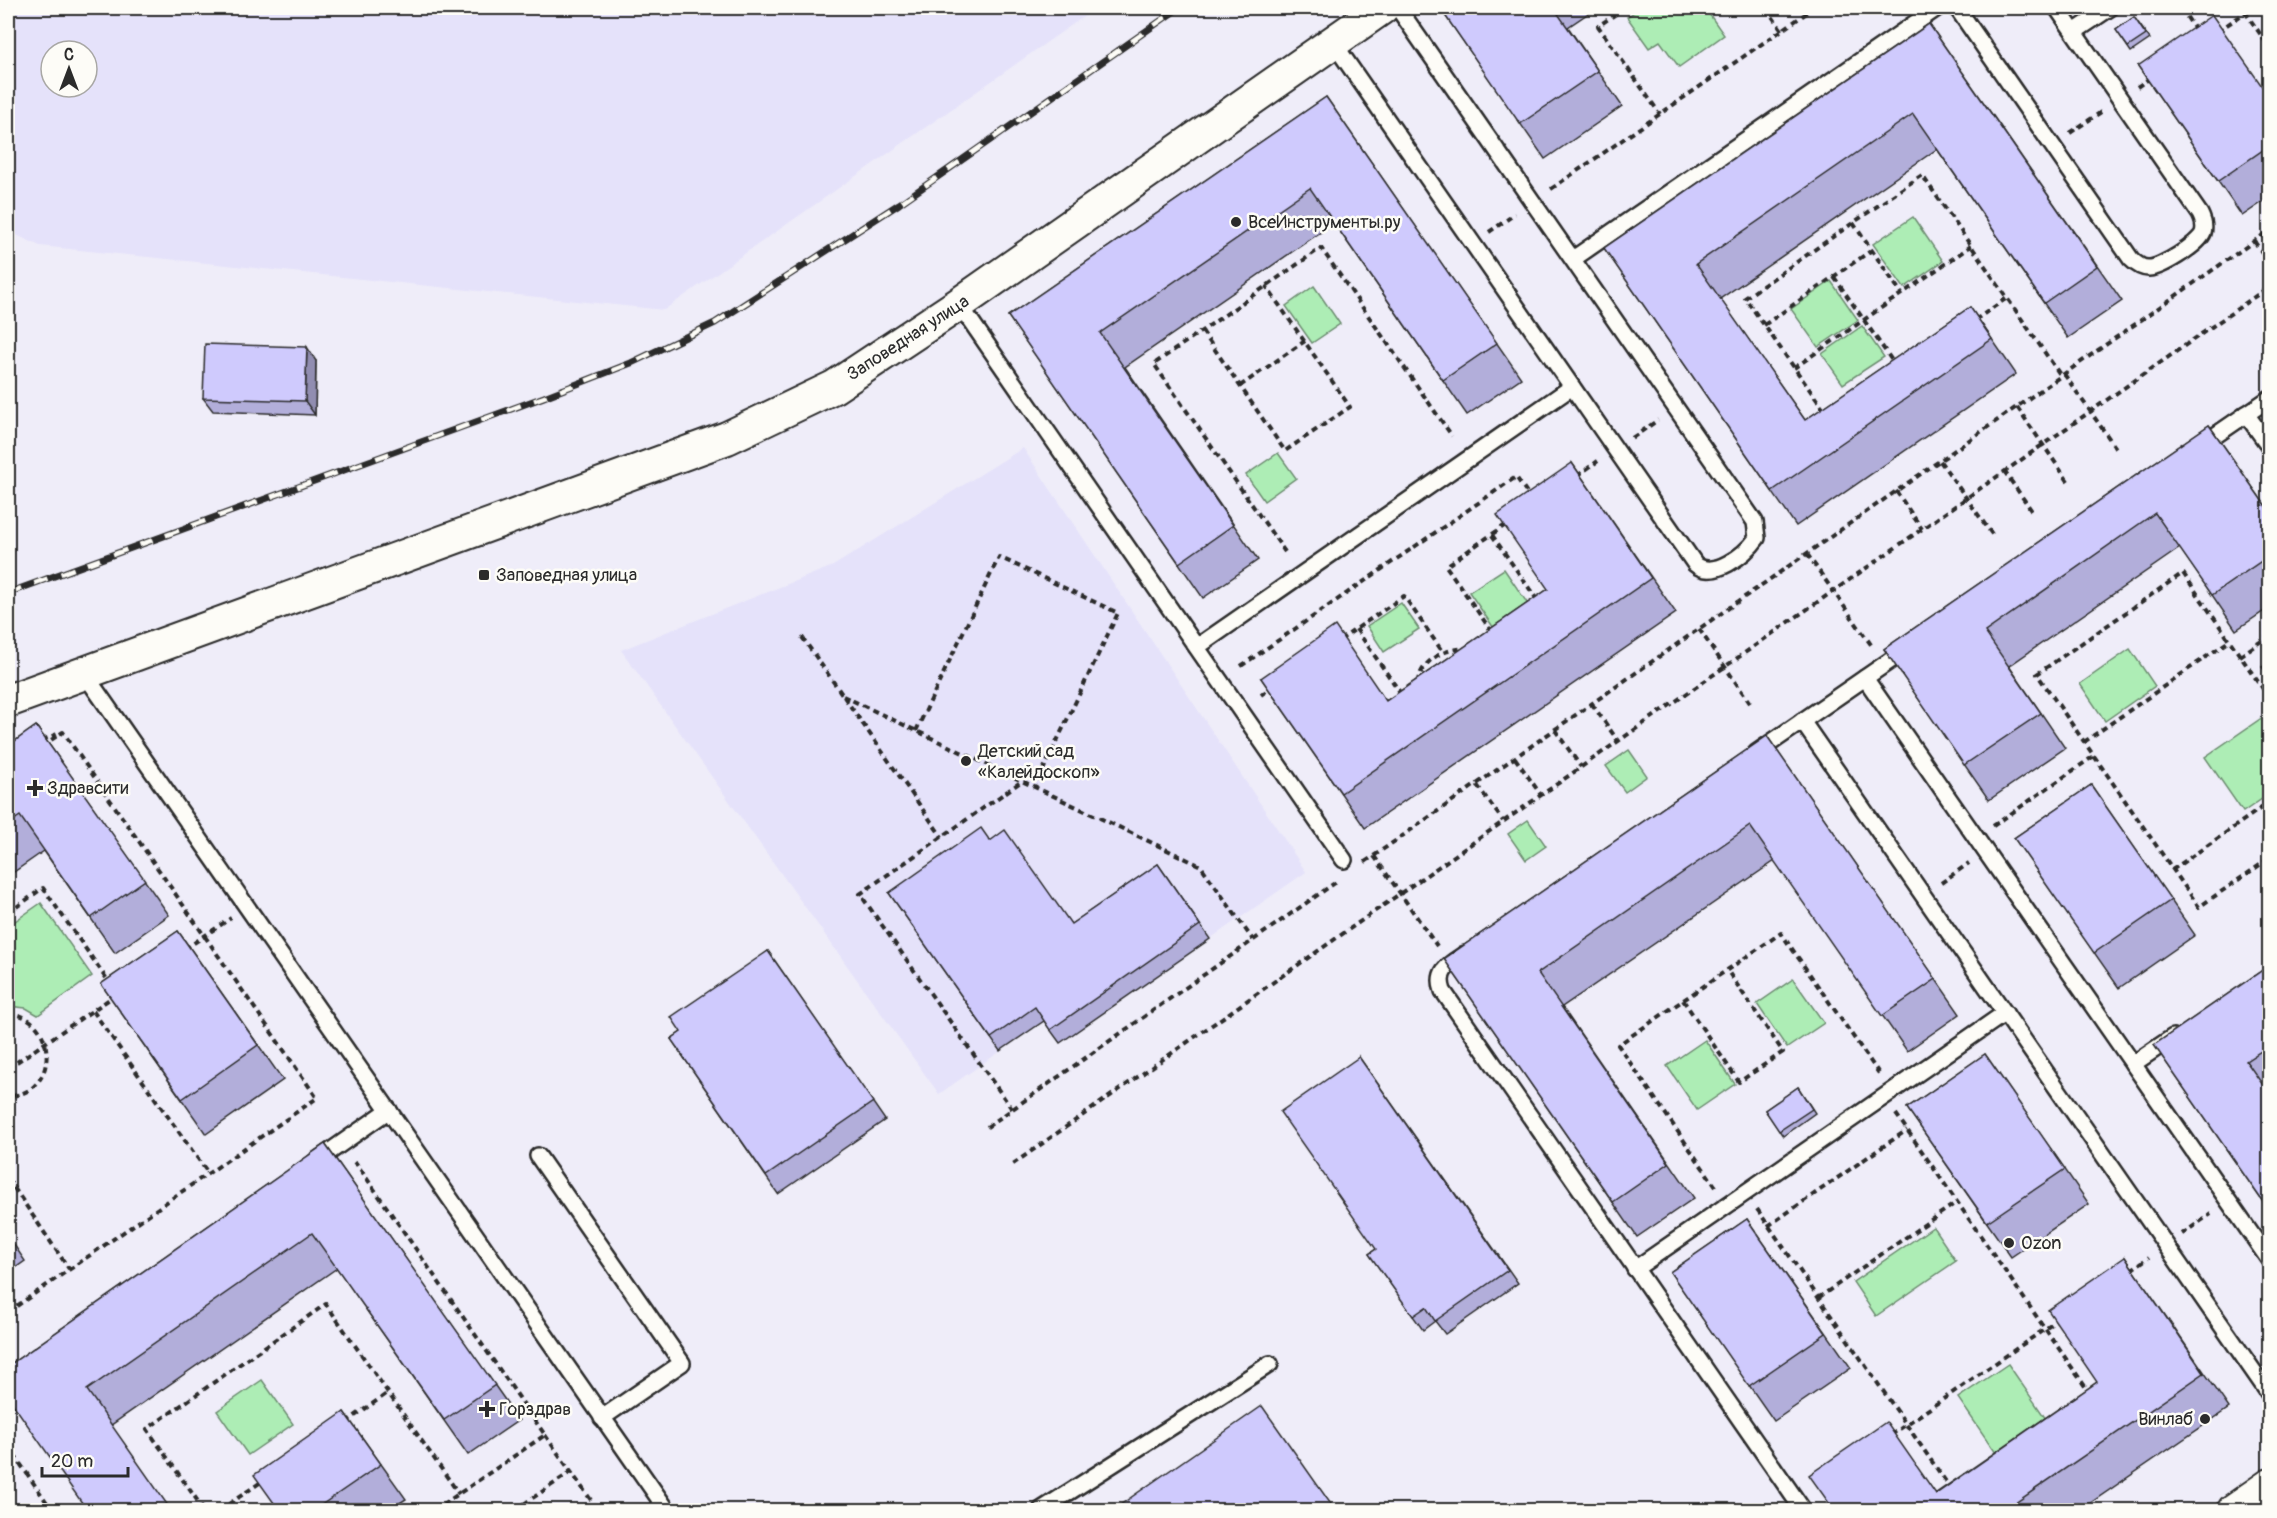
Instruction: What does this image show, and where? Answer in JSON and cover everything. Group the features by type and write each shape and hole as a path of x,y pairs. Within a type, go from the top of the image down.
{"street":[{"name":"Заповедная улица","path":"8,701 727,438 834,387 959,304 1382,8"},
{"path":"2234,1510 2270,1485"}],"lane":[{"path":"1333,42 1695,564 1709,571 1735,557 1757,538 1755,522 1398,8"},
{"path":"1573,259 1937,8"},
{"path":"1957,8 2132,259 2138,266 2149,269 2163,265 2196,242 2203,234 2204,224 2200,214 2057,8"},
{"path":"2074,32 2110,8"},
{"path":"959,304 1344,860"},
{"path":"1197,647 1572,387"},
{"path":"2188,455 2270,398"},
{"path":"2247,414 2270,447"},
{"path":"1743,762 1924,637"},
{"path":"84,673 667,1510"},
{"path":"1865,678 2270,1261"},
{"path":"1802,721 2270,1395"},
{"path":"1479,944 1442,971 1440,980 1443,992 1803,1510"},
{"path":"1635,1269 2005,1013"},
{"path":"2133,1064 2182,1031"},
{"path":"301,1172 389,1110"},
{"path":"538,1156 682,1363 602,1418"},
{"path":"1041,1510 1270,1364"}],"path":[{"path":"1624,8 1598,26 1660,114"},
{"path":"1766,8 1782,30"},
{"path":"1472,243 1814,8"},
{"path":"2181,8 2198,33"},
{"path":"2217,32 2252,8"},
{"path":"2245,12 2270,48"},
{"path":"1830,420 1745,298 1922,175 2007,298 2118,451"},
{"path":"1853,223 1902,294"},
{"path":"1360,866 2270,230"},
{"path":"2254,241 2270,264"},
{"path":"1794,368 1971,246"},
{"path":"1285,552 1154,364 1266,286 1321,248 1452,436"},
{"path":"1764,324 1872,250"},
{"path":"1834,277 1894,364"},
{"path":"1202,331 1285,451 1350,407 1266,286"},
{"path":"1013,1164 2270,286"},
{"path":"1968,325 2007,298"},
{"path":"1240,386 1305,341"},
{"path":"2017,407 2070,484"},
{"path":"1570,481 1676,408"},
{"path":"1940,460 1994,537"},
{"path":"2004,471 2032,511"},
{"path":"1241,666 1516,477 1535,505"},
{"path":"1896,491 1922,529"},
{"path":"1495,637 1446,566 1512,521"},
{"path":"1492,535 1542,607"},
{"path":"1807,554 1885,664"},
{"path":"916,731 999,557 1118,613 1035,787"},
{"path":"2270,699 2183,573 2037,674 2199,907 2270,858"},
{"path":"1334,644 1404,596 1442,651"},
{"path":"1356,629 1406,701"},
{"path":"1699,629 1752,706"},
{"path":"2240,656 2270,635"},
{"path":"802,637 942,837"},
{"path":"2084,742 2229,641"},
{"path":"1416,688 1420,672 1442,651 1473,648"},
{"path":"1261,695 1279,682"},
{"path":"843,696 1201,866 1253,940"},
{"path":"1592,704 1618,741"},
{"path":"1555,730 1581,767"},
{"path":"41,740 63,732"},
{"path":"35,751 63,732"},
{"path":"8,1312 317,1098 63,732"},
{"path":"2007,816 2094,756"},
{"path":"1515,758 1541,795"},
{"path":"1012,1109 860,894 1022,781"},
{"path":"1477,784 1503,821"},
{"path":"2172,870 2270,802"},
{"path":"1374,856 1450,964"},
{"path":"987,1126 1343,877"},
{"path":"8,913 43,888 111,984"},
{"path":"180,952 247,907"},
{"path":"1695,1156 1618,1045 1726,970 1780,933 1857,1044"},
{"path":"1683,1000 1739,1082 1783,1052 1726,970"},
{"path":"8,1068 118,994"},
{"path":"93,1011 208,1173"},
{"path":"8,1013 29,1019 40,1029 46,1042 47,1064 37,1083 26,1092 8,1096"},
{"path":"1768,1226 1907,1130"},
{"path":"1921,1150 2092,1397"},
{"path":"346,1170 356,1163 598,1510"},
{"path":"8,1179 69,1269"},
{"path":"1818,1298 1957,1202"},
{"path":"1782,1246 1952,1491"},
{"path":"204,1510 147,1429 326,1304 459,1494"},
{"path":"1887,1438 2063,1316"},
{"path":"341,1426 388,1393"},
{"path":"435,1510 545,1435"},
{"path":"8,1446 52,1510"},
{"path":"515,1510 571,1472"},
{"path":"220,1510 267,1478"}],"shaded area":[{"path":"8,8 1096,8 664,310 40,246 8,231"},
{"name":"Детский сад «Калейдоскоп»","path":"1023,448 1306,872 1060,1043 1044,1021 939,1094 621,650 833,566"}],"green space":[{"path":"1640,8 1705,8 1724,35 1679,67 1660,41 1649,48 1627,17"},
{"path":"1913,217 1943,261 1904,288 1873,244"},
{"path":"1831,281 1858,320 1818,347 1791,309"},
{"path":"1314,286 1340,324 1312,343 1286,306"},
{"path":"1862,326 1884,357 1843,384 1822,354"},
{"path":"1278,453 1296,478 1264,501 1246,475"},
{"path":"1504,569 1534,613 1500,637 1469,592"},
{"path":"1401,603 1419,629 1384,652 1367,626"},
{"path":"2130,649 2155,686 2105,721 2080,684"},
{"path":"2269,713 2269,794 2243,812 2205,757"},
{"path":"1629,750 1647,776 1625,792 1606,766"},
{"path":"1528,820 1546,846 1526,860 1508,834"},
{"path":"41,903 92,976 38,1015 26,1008 8,1006 8,926"},
{"path":"1793,979 1824,1023 1787,1048 1757,1004"},
{"path":"1705,1040 1735,1084 1697,1110 1667,1066"},
{"path":"1933,1227 1956,1261 1876,1316 1853,1282"},
{"path":"2008,1364 2046,1419 1996,1453 1958,1398"},
{"path":"262,1380 293,1424 248,1455 217,1411"}],"building":[{"path":"1440,8 1554,8 1598,71 1520,124"},
{"path":"2212,15 2264,89 2270,85 2270,145 2218,181 2138,66"},
{"path":"2134,17 2146,35 2128,47 2116,30"},
{"path":"1929,24 2097,266 2044,303 1913,114 1696,264 1805,420 1970,307 1992,339 1772,491 1604,248"},
{"path":"1326,97 1497,343 1443,380 1310,188 1100,333 1233,525 1179,563 1008,316"},
{"path":"205,344 307,347 305,401 203,398"},
{"path":"2209,425 2270,512 2270,555 2212,595 2155,513 1985,632 2041,713 1964,765 1884,649"},
{"path":"1572,463 1651,578 1341,793 1261,678 1335,626 1386,701 1548,589 1497,515"},
{"path":"2270,662 2270,678 2262,667"},
{"path":"36,726 145,880 91,918 20,816 8,824 8,746"},
{"path":"1767,736 1936,979 1882,1016 1750,826 1538,973 1669,1163 1613,1202 1444,959"},
{"path":"2091,785 2171,900 2094,953 2014,838"},
{"path":"981,828 990,841 1005,830 1071,924 1158,864 1200,925 1050,1030 1035,1007 991,1038 889,893"},
{"path":"178,931 258,1045 182,1099 101,984"},
{"path":"768,951 873,1102 766,1176 671,1039 681,1032 671,1017"},
{"path":"2270,965 2270,1045 2246,1061 2270,1095 2270,1212 2154,1045"},
{"path":"1985,1054 2065,1169 1987,1222 1907,1108"},
{"path":"1359,1057 1508,1270 1435,1321 1426,1307 1413,1316 1369,1254 1376,1249 1280,1112"},
{"path":"1798,1087 1812,1109 1779,1131 1765,1110"},
{"path":"325,1144 495,1385 444,1420 312,1233 87,1390 171,1510 87,1510 8,1397 8,1366"},
{"path":"1747,1219 1826,1333 1749,1386 1670,1272"},
{"path":"2125,1257 2204,1373 2005,1510 1834,1510 1809,1475 1886,1422 1936,1494 2097,1382 2048,1310"},
{"path":"1262,1406 1335,1510 1113,1510"},
{"path":"344,1412 381,1464 314,1510 279,1510 254,1475"}],"railway":[{"path":"8,593 544,397 631,363 715,323 899,204 1179,8"}],"place":[{"name":"ВсеИнструменты.ру","path":"1236,222"},
{"name":"Заповедная улица","path":"484,575"},
{"name":"Детский сад «Калейдоскоп»","path":"966,761"},
{"name":"Здравсити","path":"35,788"},
{"name":"Ozon","path":"2009,1243"},
{"name":"Горздрав","path":"487,1409"},
{"name":"Винлаб","path":"2205,1419"}]}
